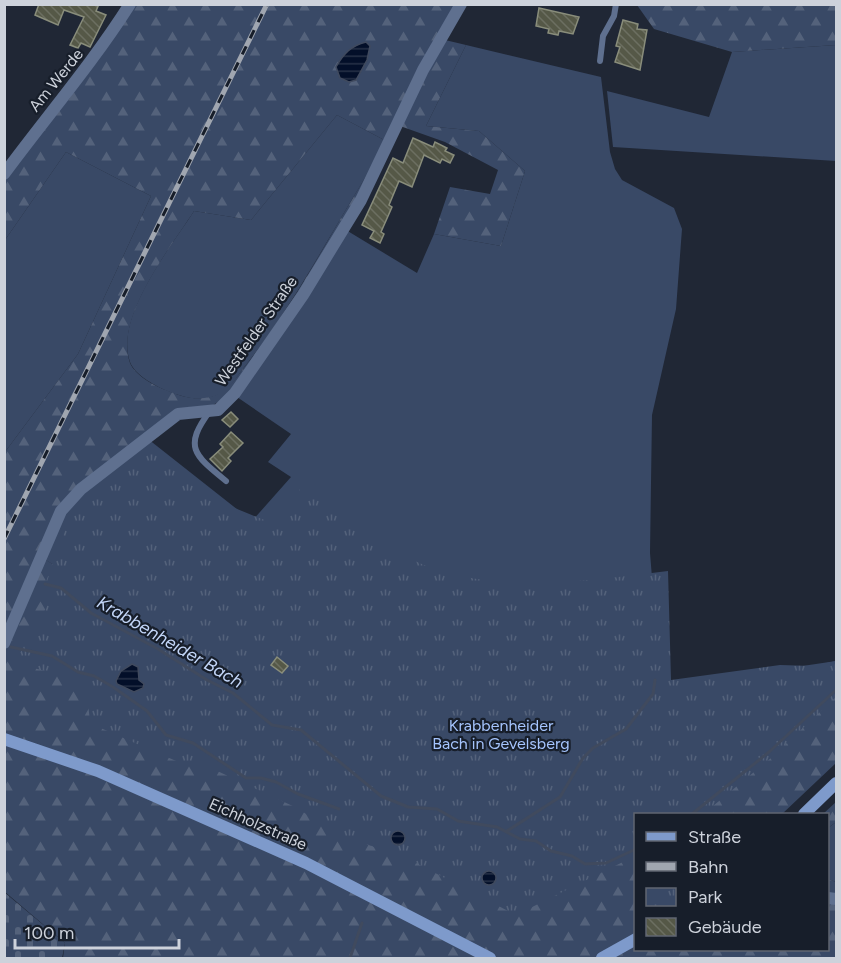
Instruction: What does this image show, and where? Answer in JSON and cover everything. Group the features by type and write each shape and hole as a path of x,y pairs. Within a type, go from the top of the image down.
{"main road":[{"name":"Eichholzstraße","path":"4,739 98,771 296,858 490,958"},
{"path":"805,813 837,783"},
{"path":"602,958 634,940"}],"street":[{"name":"Am Werde","path":"4,174 51,110 97,55 130,4"},
{"name":"Westfelder Straße","path":"4,643 61,511 81,489 157,427 178,414 218,410 235,393 303,295 361,200 423,70 461,4"}],"lane":[{"path":"600,61 603,36 614,16 616,4"},
{"path":"210,410 193,436 194,445 206,464 226,481"}],"green space":[{"path":"126,5 458,5 422,68 389,142 335,239 240,383 228,396 213,405 171,413 80,486 59,511 41,557 158,628 362,761 387,795 442,801 513,830 608,856 634,841 634,951 829,951 829,879 836,882 836,958 63,958 65,943 5,892 5,452 78,354 151,196 66,152 5,240 5,177 98,57","holes":["337,115 388,142 285,311 229,387 208,397 187,397 156,386 136,372 130,363 127,345 130,325 137,305 159,263 194,211 251,220"]},
{"path":"637,5 836,5 836,45 732,52 654,29"},
{"path":"445,40 466,45 426,126 479,131 525,171 501,246 434,234 450,187 490,194 498,170 445,142 400,126"},
{"path":"466,45 601,77 610,152 615,169 622,180 674,208 682,229 676,309 652,415 650,553 661,687 836,661 836,684 638,813 442,801 44,559 63,511 148,439 252,521 291,477 268,462 291,434 237,397 346,230 417,273 434,234 501,246 525,171 479,131 426,126"},
{"path":"836,45 836,161 613,147 607,91 709,117 732,52"},
{"path":"337,115 388,142 266,339 229,388 215,396 201,399 186,397 165,390 145,379 132,367 130,362 127,344 130,324 147,283 194,211 251,220"},
{"path":"66,152 151,196 78,354 5,452 5,240"},
{"name":"Krabbenheider Bach in Gevelsberg","path":"149,445 210,498 279,526 300,489 408,558 453,574 483,580 545,583 668,571 671,680 780,665 812,666 836,661 836,697 771,758 707,811 704,813 634,813 634,856 516,915 414,862 334,832 297,808 213,769 183,764 96,726 90,721 87,696 74,678 13,663 15,656 25,649 52,596 43,590 72,511 77,504"},
{"path":"836,684 836,763 783,813 678,813"},
{"path":"836,802 836,822 829,827 829,813 824,813"},
{"path":"836,822 836,882 829,879 829,827"},
{"path":"4,892 65,943 62,958 5,958"}],"shaded area":[{"path":"366,42 370,46 367,60 356,80 349,82 340,78 336,67 342,58 352,48"},
{"path":"132,664 138,667 139,680 144,684 143,688 134,692 117,684 116,681 121,671"},
{"path":"398,831 403,833 405,838 403,843 398,845 393,843 391,838 393,833"},
{"path":"486,871 492,871 496,878 492,885 486,885 482,881 482,875"}],"building":[{"path":"39,4 99,4 96,11 106,15 90,47 81,43 78,48 70,45 84,17 64,10 58,25 35,15"},
{"path":"539,8 579,17 573,34 559,31 558,35 548,33 549,29 536,26"},
{"path":"623,20 638,24 637,29 647,30 640,70 615,62 620,47 616,46"},
{"path":"413,138 433,147 435,142 447,148 445,151 454,155 450,163 442,159 440,163 424,155 412,187 399,181 389,205 392,207 381,232 384,234 380,243 370,238 374,231 362,225 393,158 403,163"},
{"path":"231,412 238,419 230,427 222,420"},
{"path":"231,432 243,443 228,458 231,461 222,471 210,459 223,447 220,444"},
{"path":"277,657 288,666 282,673 271,665"}],"waterway":[{"name":"Krabbenheider Bach","path":"45,584 61,588 91,613 233,693 272,725 301,730 381,796 408,807 437,809 458,821 497,827 520,839 536,841 551,851 572,856 585,864 606,863 634,850"},
{"path":"11,647 52,656 78,672 94,676 147,711 166,735 193,743 246,778 261,778 276,782 298,794 339,809"},
{"path":"507,831 560,797 583,758 593,748 626,729 653,694 655,680"},
{"name":"Krabbenheider Bach","path":"693,813 769,752 836,690"},
{"path":"350,958 362,923"}],"railway":[{"path":"4,539 267,4"}]}
